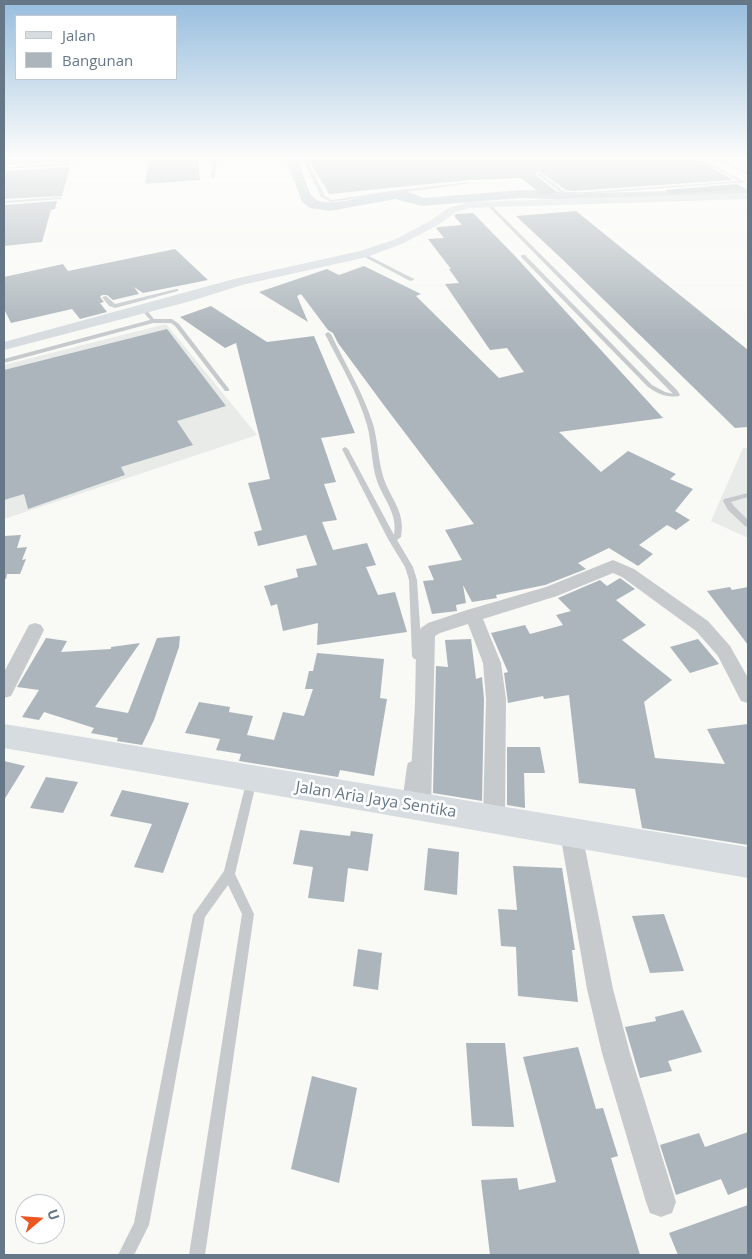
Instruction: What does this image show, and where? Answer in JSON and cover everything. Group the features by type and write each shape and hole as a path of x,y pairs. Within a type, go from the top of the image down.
{"street":[{"path":"4,346 121,310 144,309 239,282 363,254 400,241 440,218"},
{"path":"414,806 425,704 427,633 434,628 473,615 551,592 612,566 618,567 702,626 724,651 748,695"},
{"path":"473,615 492,663 496,699 494,819"},
{"path":"4,690 35,630"},
{"name":"Jalan Aria Jaya Sentika","path":"4,736 748,863"},
{"path":"571,833 600,989 616,1053 661,1202"}],"lane":[{"path":"503,218 540,254 626,341 677,395 672,396 657,391 650,386 520,256 540,254"},
{"path":"363,254 412,280"},
{"path":"547,281 565,280"},
{"path":"104,297 110,305 121,310 176,290"},
{"path":"574,310 593,308"},
{"path":"144,309 153,322"},
{"path":"4,361 153,322 172,321 227,390"},
{"path":"328,334 364,406 371,426 380,480 397,515 400,526 397,537 392,539"},
{"path":"606,343 626,341"},
{"path":"345,449 392,539 409,567 413,580 419,705 414,806"},
{"path":"748,495 727,501 731,508 748,524"},
{"path":"126,1255 141,1225 199,916 229,874 252,779"},
{"path":"197,1255 248,914 229,874"}],"shaded area":[{"path":"166,324 257,435 4,519 4,365"},
{"path":"743,448 748,448 748,538 711,521"}],"building":[{"path":"4,218 49,218 42,242 4,246"},
{"path":"456,218 478,218 663,418 559,432 601,472 628,451 676,474 670,479 693,489 675,511 690,520 676,530 667,525 639,545 653,554 638,566 609,548 578,563 586,569 545,585 496,595 497,598 472,602 463,585 466,603 456,605 457,611 432,614 423,581 434,580 428,566 462,560 445,530 474,524 383,404 338,343 333,333 328,330 301,294 297,296 308,322 259,292 327,269 339,275 364,266 421,294 416,296 499,378 524,372 507,348 490,350 445,284 459,283 449,269 451,269 428,239 444,238 436,228 438,227 462,225"},
{"path":"518,218 584,218 748,350 748,427 735,428"},
{"path":"175,249 208,280 143,293 134,287 139,294 113,300 107,295 102,295 100,297 104,302 100,303 107,312 80,319 72,309 11,323 4,309 4,277 63,264 68,271"},
{"path":"211,306 267,342 314,336 355,433 321,438 336,482 324,484 337,520 322,522 333,550 367,543 376,565 366,567 378,595 395,592 407,632 317,645 318,623 283,631 277,604 271,606 264,586 298,577 296,569 317,565 306,535 258,546 254,532 262,530 248,483 270,479 236,343 225,348 180,317"},
{"path":"167,329 226,406 177,421 193,445 121,467 125,475 28,509 24,494 4,500 4,370"},
{"path":"21,535 17,548 27,547 22,560 26,559 20,574 7,574 6,579 4,578 4,536"},
{"path":"620,578 635,589 616,600 646,625 622,640 672,680 644,702 655,758 725,764 707,729 748,724 748,845 642,828 635,789 579,783 569,695 544,699 543,696 508,703 504,673 508,672 491,633 525,625 530,634 563,625 556,615 571,611 558,598 600,580 607,586"},
{"path":"730,587 732,590 748,587 748,645 707,591"},
{"path":"180,636 179,647 154,720 142,745 117,741 118,738 91,733 94,728 44,712 39,720 22,717 39,690 17,687 46,638 67,641 61,652 111,649 111,647 140,643 95,707 128,713 157,638"},
{"path":"471,639 476,679 482,677 484,699 482,801 433,793 436,666 448,667 445,640"},
{"path":"698,639 719,664 690,673 670,647"},
{"path":"317,653 384,659 380,698 387,699 374,776 340,770 338,777 239,761 241,754 216,750 220,739 185,733 199,702 230,707 229,712 253,716 247,735 274,740 283,712 304,716 313,689 305,689 309,671 313,671"},
{"path":"507,747 540,747 545,773 524,773 525,808 507,805"},
{"path":"4,761 25,766 4,800"},
{"path":"46,777 78,782 63,813 30,808"},
{"path":"122,790 189,803 163,873 134,867 152,824 110,816"},
{"path":"300,830 350,836 351,831 373,834 368,871 348,868 344,902 308,898 313,867 293,864"},
{"path":"428,848 459,852 457,895 424,890"},
{"path":"513,866 562,868 575,950 572,950 578,1002 518,996 516,947 501,946 498,909 517,910"},
{"path":"664,914 684,971 650,973 632,916"},
{"path":"358,949 382,953 378,990 353,986"},
{"path":"683,1010 702,1052 668,1061 672,1071 640,1078 625,1027 656,1021 655,1017"},
{"path":"466,1043 505,1043 514,1127 472,1126"},
{"path":"578,1047 596,1109 603,1108 618,1156 611,1158 640,1255 490,1255 481,1180 517,1178 519,1190 556,1182 523,1057"},
{"path":"312,1076 357,1088 339,1183 291,1169"},
{"path":"748,1132 748,1187 728,1195 721,1179 676,1195 660,1145 699,1133 705,1147"},
{"path":"748,1205 748,1255 678,1255 669,1233"}]}
